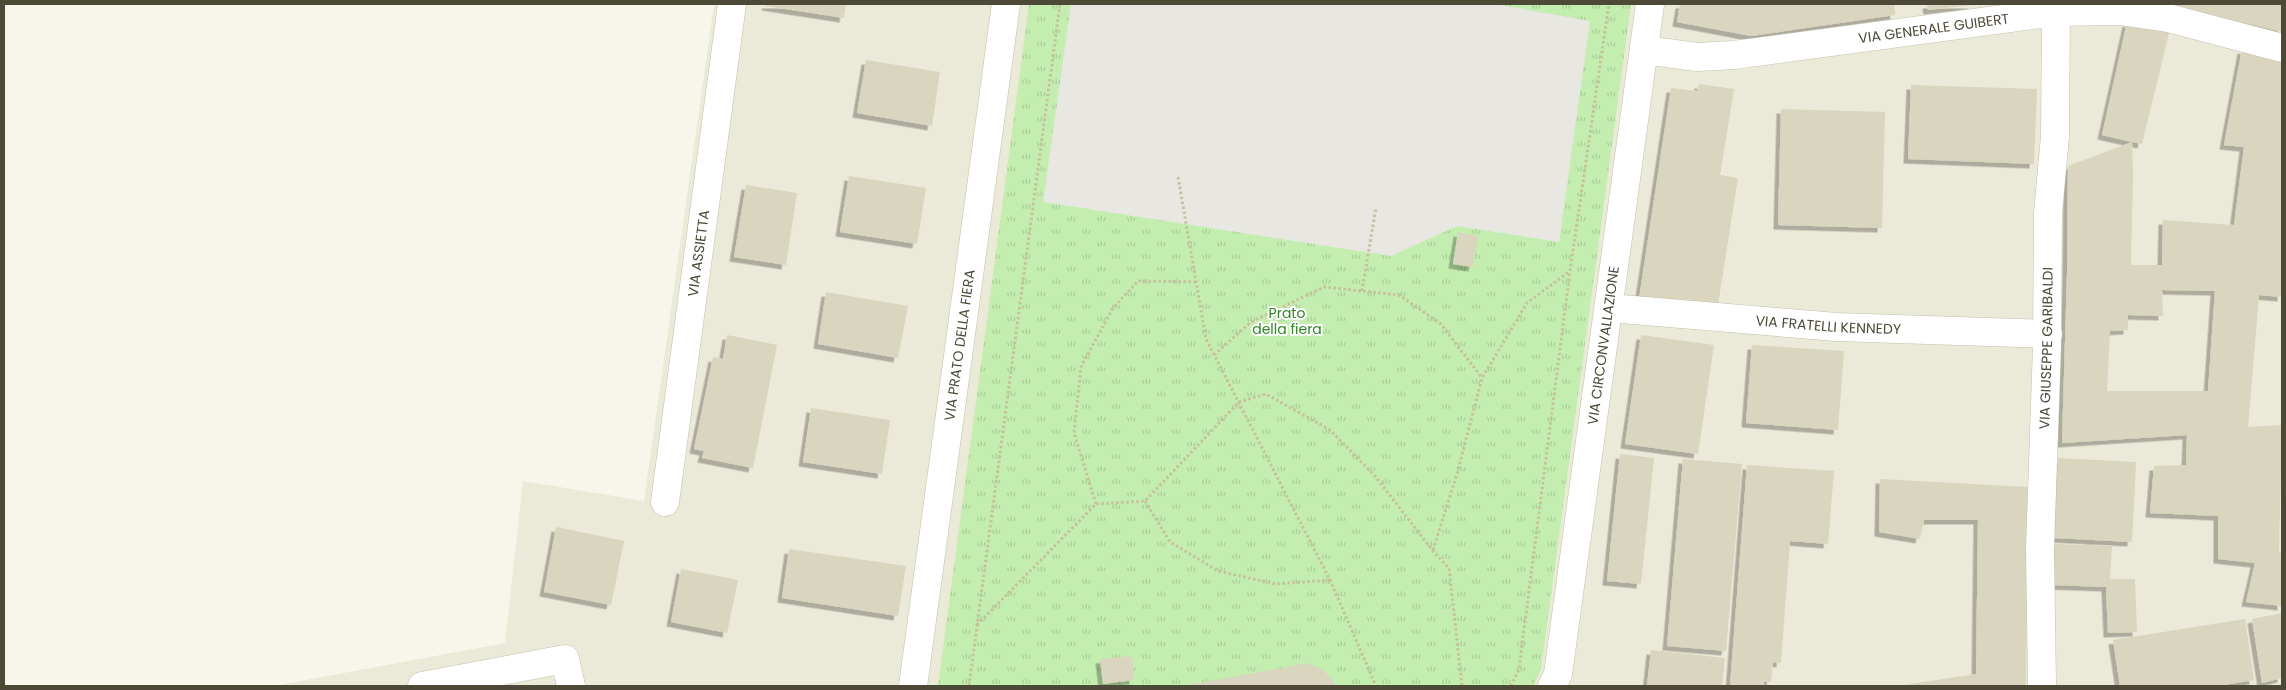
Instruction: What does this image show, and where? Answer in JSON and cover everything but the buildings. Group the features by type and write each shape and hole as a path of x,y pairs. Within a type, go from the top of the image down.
{"street":[{"name":"VIA ASSIETTA","path":"665,502 732,4"},
{"name":"VIA PRATO DELLA FIERA","path":"914,686 1006,4"},
{"name":"VIA CIRCONVALLAZIONE","path":"1552,686 1558,674 1650,4"},
{"name":"VIA GENERALE GUIBERT","path":"1644,50 1697,57 1734,55 2056,12 2120,11 2168,18 2282,48"},
{"name":"VIA GIUSEPPE GARIBALDI","path":"2042,686 2040,549 2048,334 2048,213 2055,136 2056,12"},
{"name":"VIA FRATELLI KENNEDY","path":"1609,308 1836,327 2048,334"},
{"path":"422,686 565,659 571,686"}],"path":[{"path":"969,686 1060,4"},
{"path":"1512,686 1519,669 1570,271 1609,4"},
{"path":"1178,177 1206,339 1330,580 1376,686"},
{"path":"1362,291 1376,208"},
{"path":"1433,551 1457,474 1482,378 1527,303 1570,271"},
{"path":"1096,504 1074,433 1081,367 1113,308 1138,281 1196,282"},
{"path":"1214,355 1251,322 1324,287 1399,295 1441,324 1482,378"},
{"path":"977,625 1096,504 1145,502 1239,402 1266,394 1330,430 1375,476 1433,551 1449,568 1462,686"},
{"path":"1145,502 1170,542 1218,572 1275,584 1330,580"}],"shaded area":[{"path":"714,4 2282,4 2282,686 274,686 505,643 523,481 644,501"},
{"path":"1071,4 1495,4 1590,21 1559,242 1457,226 1391,256 1043,202"}],"green space":[{"name":"Prato della fiera","path":"1029,4 1631,4 1541,669 1533,686 938,686"}]}
